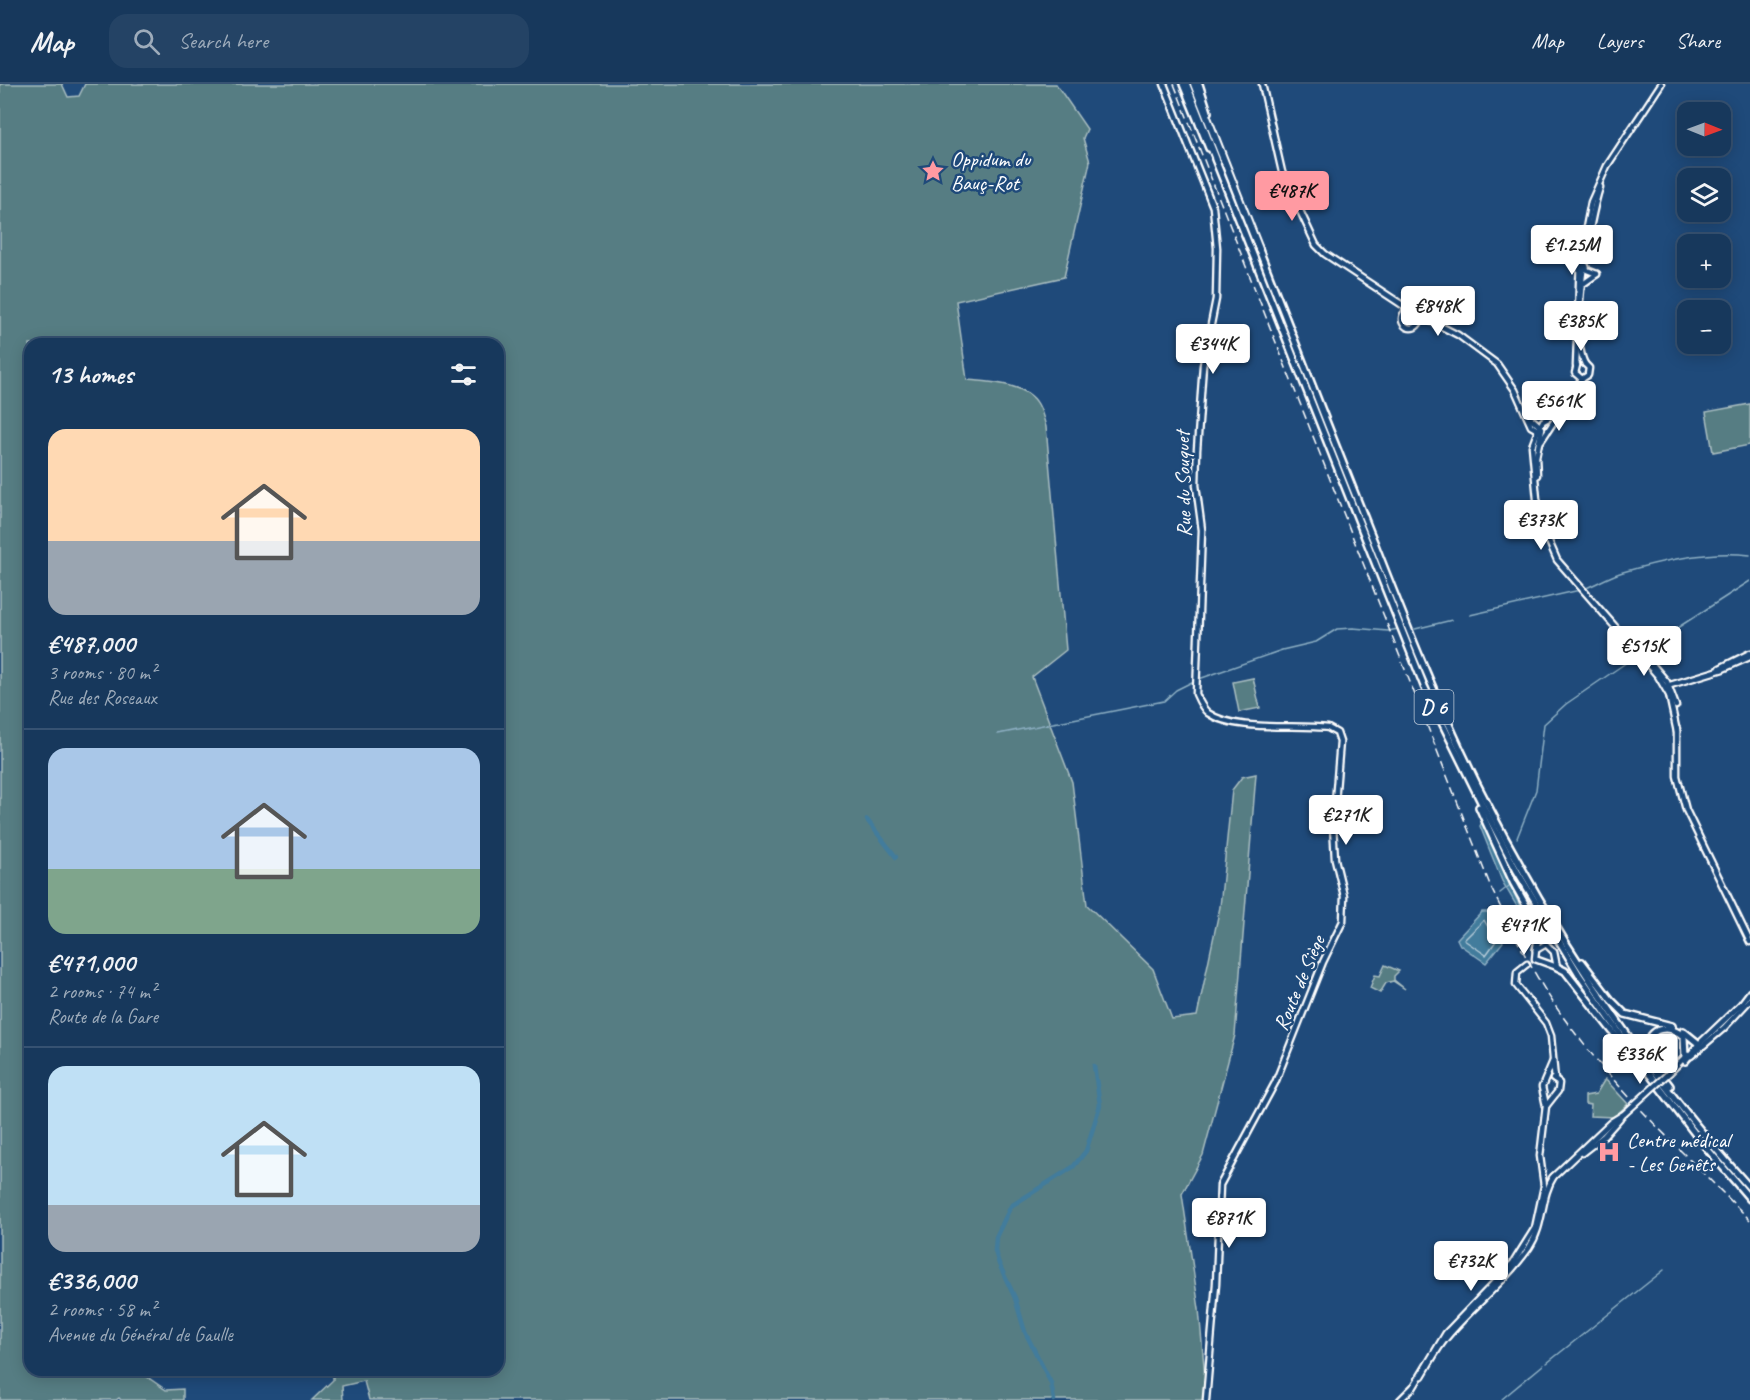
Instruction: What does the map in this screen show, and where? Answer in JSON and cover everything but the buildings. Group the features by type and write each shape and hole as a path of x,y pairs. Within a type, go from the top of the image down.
{"highway":[{"path":"1185,84 1217,162"},
{"path":"1194,84 1259,249"},
{"path":"1199,84 1259,249"},
{"name":"D 6","path":"1217,162 1419,674 1517,871 1580,976 1637,1058 1680,1115 1750,1199"},
{"name":"D 6","path":"1259,249 1441,708 1503,835 1563,936 1626,1034 1701,1134 1750,1188"},
{"path":"1447,734 1509,872 1537,925 1539,933 1536,950"},
{"name":"D 6","path":"1563,936 1617,1008 1633,1016 1679,1028 1699,1044"},
{"path":"1557,967 1565,970 1680,1115"},
{"name":"D 6","path":"1685,1059 1684,1037 1677,1030 1667,1027 1657,1031 1651,1038 1648,1047 1656,1067 1726,1162"},
{"path":"1685,1059 1699,1044"}],"main road":[{"name":"Rue du Souquet","path":"1164,84 1213,207 1217,248 1216,299 1203,365 1197,450 1196,485 1202,530 1196,681"},
{"path":"1262,84 1282,172 1316,245 1325,254 1403,304 1407,311 1419,318 1426,318 1477,347 1497,364 1515,390 1531,426 1548,427"},
{"path":"1573,394 1583,261 1595,203 1616,152 1661,84"},
{"path":"1537,499 1536,457 1540,444 1548,427 1562,410 1582,378 1589,372 1579,346 1583,261"},
{"path":"1583,261 1587,270 1597,274 1583,284"},
{"path":"1584,274 1590,277"},
{"path":"1407,311 1402,317 1405,326 1414,327 1419,318"},
{"path":"1576,366 1585,364"},
{"path":"1576,375 1582,378"},
{"path":"1562,410 1540,428 1532,446 1537,499 1545,531 1557,560 1667,686 1676,706 1679,790 1686,810 1750,940"},
{"path":"1540,428 1540,444"},
{"path":"1640,653 1667,686"},
{"path":"1667,686 1718,671 1748,656"},
{"name":"Route de Siège","path":"1196,681 1196,694 1201,705 1211,715 1237,723 1318,727 1337,733 1341,756 1333,826 1335,859 1344,914 1275,1083 1220,1185 1216,1284 1206,1400"},
{"path":"1531,961 1557,967 1551,946 1541,945 1531,961 1517,972 1515,985 1546,1023 1552,1042 1555,1080 1559,1089 1546,1106"},
{"path":"1699,1044 1741,1004 1750,992"},
{"path":"1535,1228 1547,1182 1589,1142 1724,1028 1750,1000"},
{"path":"1428,1364 1445,1339 1531,1245 1541,1224 1547,1182 1541,1171 1540,1143 1546,1106 1542,1084 1548,1079 1553,1061"},
{"path":"1548,1079 1555,1080"},
{"path":"1544,1092 1553,1095"},
{"path":"1572,1159 1604,1136 1624,1114"},
{"path":"1589,1142 1602,1133"},
{"path":"1400,1400 1413,1388 1446,1333 1504,1276 1524,1249 1539,1223"},
{"path":"1481,1298 1489,1292"}],"green space":[{"path":"0,84 62,84 68,97 79,96 85,84 1056,84 1087,129 1083,138 1090,162 1064,277 956,301 967,380 1006,385 1025,392 1038,404 1044,418 1066,650 1032,677 1072,782 1087,905 1153,969 1172,1019 1197,1016 1220,907 1232,790 1242,777 1256,774 1235,1035 1203,1155 1182,1194 1199,1309 1207,1400 369,1400 364,1381 342,1386 343,1400 312,1400 333,1380 333,1376 504,1376 504,338 24,338 24,1376 146,1376 166,1390 183,1389 183,1400 121,1400 119,1398 116,1400 0,1400"},
{"path":"1750,404 1750,445 1713,452 1706,412"},
{"path":"1253,678 1260,708 1239,712 1233,682"},
{"path":"1385,965 1399,971 1394,976 1394,980 1405,989 1393,981 1386,983 1380,993 1370,988 1375,975 1380,976"},
{"path":"1605,1079 1628,1104 1614,1117 1590,1116 1591,1105 1585,1104 1585,1096 1596,1094"}],"water":[{"path":"1482,822 1522,915 1502,881 1480,826"},
{"path":"1482,912 1488,912 1503,942 1486,963 1460,945 1457,939"}],"waterway":[{"path":"1584,589 1618,574 1669,560 1702,555 1750,555"},
{"path":"1643,650 1750,581"},
{"path":"1470,615 1580,590"},
{"path":"1415,629 1452,620"},
{"path":"1199,679 1282,650 1316,642 1337,629 1388,631 1398,629"},
{"path":"1517,838 1536,790 1544,724 1566,704 1633,658"},
{"path":"998,734 1164,701 1176,690 1194,681"},
{"path":"867,820 896,857"},
{"path":"1500,893 1509,886"},
{"path":"1054,1400 1051,1383 1025,1332 1015,1298 999,1264 995,1251 996,1237 1011,1206 1073,1167 1086,1151 1100,1105 1094,1066"},
{"path":"1547,1363 1664,1270"},
{"path":"1502,1399 1543,1365"}],"railway":[{"path":"1174,84 1492,890 1514,935 1556,1007 1600,1064 1648,1117 1750,1220"}],"place":[{"name":"Oppidum du Bauç-Rot","path":"933,171"},
{"name":"Centre médical - Les Genêts","path":"1609,1152"}]}
